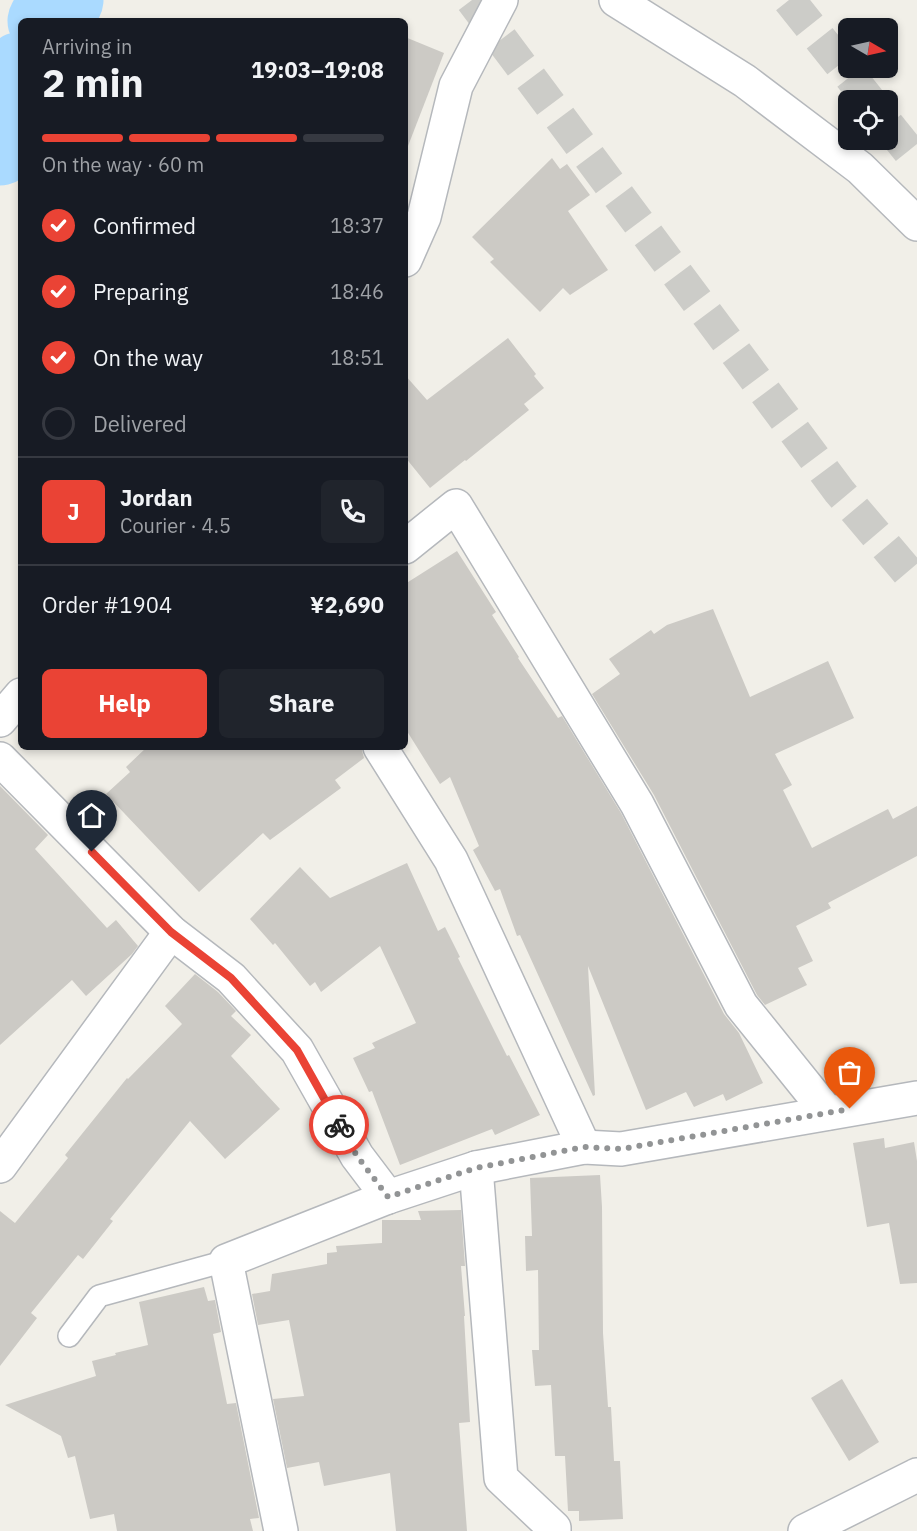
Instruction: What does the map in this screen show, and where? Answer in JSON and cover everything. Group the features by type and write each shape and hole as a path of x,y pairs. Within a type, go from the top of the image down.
{"street":[{"path":"408,253 424,217 456,86 501,0"},
{"path":"616,0 745,81 860,168 917,224"},
{"path":"408,545 456,506 637,804 741,1005 828,1113"},
{"path":"0,720 18,699"},
{"path":"382,750 451,860 584,1147"},
{"path":"0,759 171,932 231,978 297,1050 357,1156 388,1197"},
{"path":"0,1166 171,932"},
{"path":"281,1531 226,1261 388,1197 476,1168 584,1147 621,1149 917,1098"},
{"path":"476,1168 501,1478 554,1528 554,1531"},
{"path":"805,1531 917,1475"}],"lane":[{"path":"69,1336 99,1296 226,1261"}],"building":[{"path":"408,38 444,53 408,146"},
{"path":"552,158 560,169 567,164 590,195 568,211 608,270 570,295 563,288 540,312 490,262 494,259 472,237"},
{"path":"508,338 544,388 524,404 529,410 430,488 408,461 408,378 427,400"},
{"path":"457,551 496,612 492,615 518,658 558,718 562,716 621,813 724,1014 739,1033 763,1083 726,1101 723,1094 694,1107 686,1092 646,1110 588,966 595,1095 593,1096 520,935 517,936 500,889 495,891 473,850 479,846 450,777 440,784 408,733 408,582"},
{"path":"713,609 750,697 828,661 854,718 775,754 792,785 783,790 812,848 888,809 893,819 917,806 917,856 828,903 831,908 796,926 813,961 798,968 807,985 765,1005 757,995 654,795 592,694 620,674 609,659 651,630 654,634 667,625"},
{"path":"144,750 362,750 364,758 335,780 341,788 270,840 263,833 199,892 106,794 130,772 126,767"},
{"path":"0,786 48,835 35,849 107,928 116,920 138,946 86,996 72,980 0,1045"},
{"path":"407,863 438,931 445,927 507,1056 509,1055 540,1115 495,1135 492,1129 400,1165 372,1091 369,1092 353,1058 375,1048 372,1043 416,1023 380,946 321,992 315,982 310,986 275,943 273,945 250,919 300,867 330,898"},
{"path":"195,974 218,992 236,1011 231,1016 251,1035 231,1056 280,1109 225,1159 190,1121 110,1219 113,1221 83,1259 78,1255 31,1313 37,1318 0,1366 0,1211 15,1223 68,1158 65,1155 127,1078 182,1024 165,1006"},
{"path":"884,1138 885,1148 914,1142 917,1161 917,1283 900,1284 889,1223 867,1227 853,1143"},
{"path":"600,1175 603,1333 614,1461 620,1461 623,1519 579,1521 579,1511 568,1511 565,1456 555,1456 551,1385 535,1386 532,1350 539,1350 538,1270 526,1271 525,1236 532,1236 530,1178"},
{"path":"461,1210 465,1266 461,1266 470,1422 459,1423 467,1531 396,1531 390,1473 324,1486 319,1462 287,1468 273,1399 304,1396 289,1320 258,1325 252,1294 270,1291 272,1274 327,1264 327,1253 337,1252 336,1246 382,1243 382,1220 421,1220 418,1211"},
{"path":"204,1287 208,1301 215,1300 221,1332 213,1334 227,1404 236,1403 259,1518 250,1519 253,1531 117,1531 114,1514 90,1519 75,1456 68,1458 61,1436 5,1405 96,1376 92,1361 148,1345 139,1302"},
{"path":"842,1379 879,1442 849,1461 811,1398"}],"waterway":[{"path":"47,18 66,0"},
{"path":"0,148 8,101 18,76"}],"tunnel":[{"path":"472,0 839,491 917,583"},
{"path":"789,0 861,90"},
{"path":"898,137 917,161"}],"way so far":[{"path":"339,1125 357,1156 388,1197 476,1168 584,1147 621,1149 850,1109"}],"route":[{"path":"92,852 171,932 231,978 297,1050 339,1125"}]}
